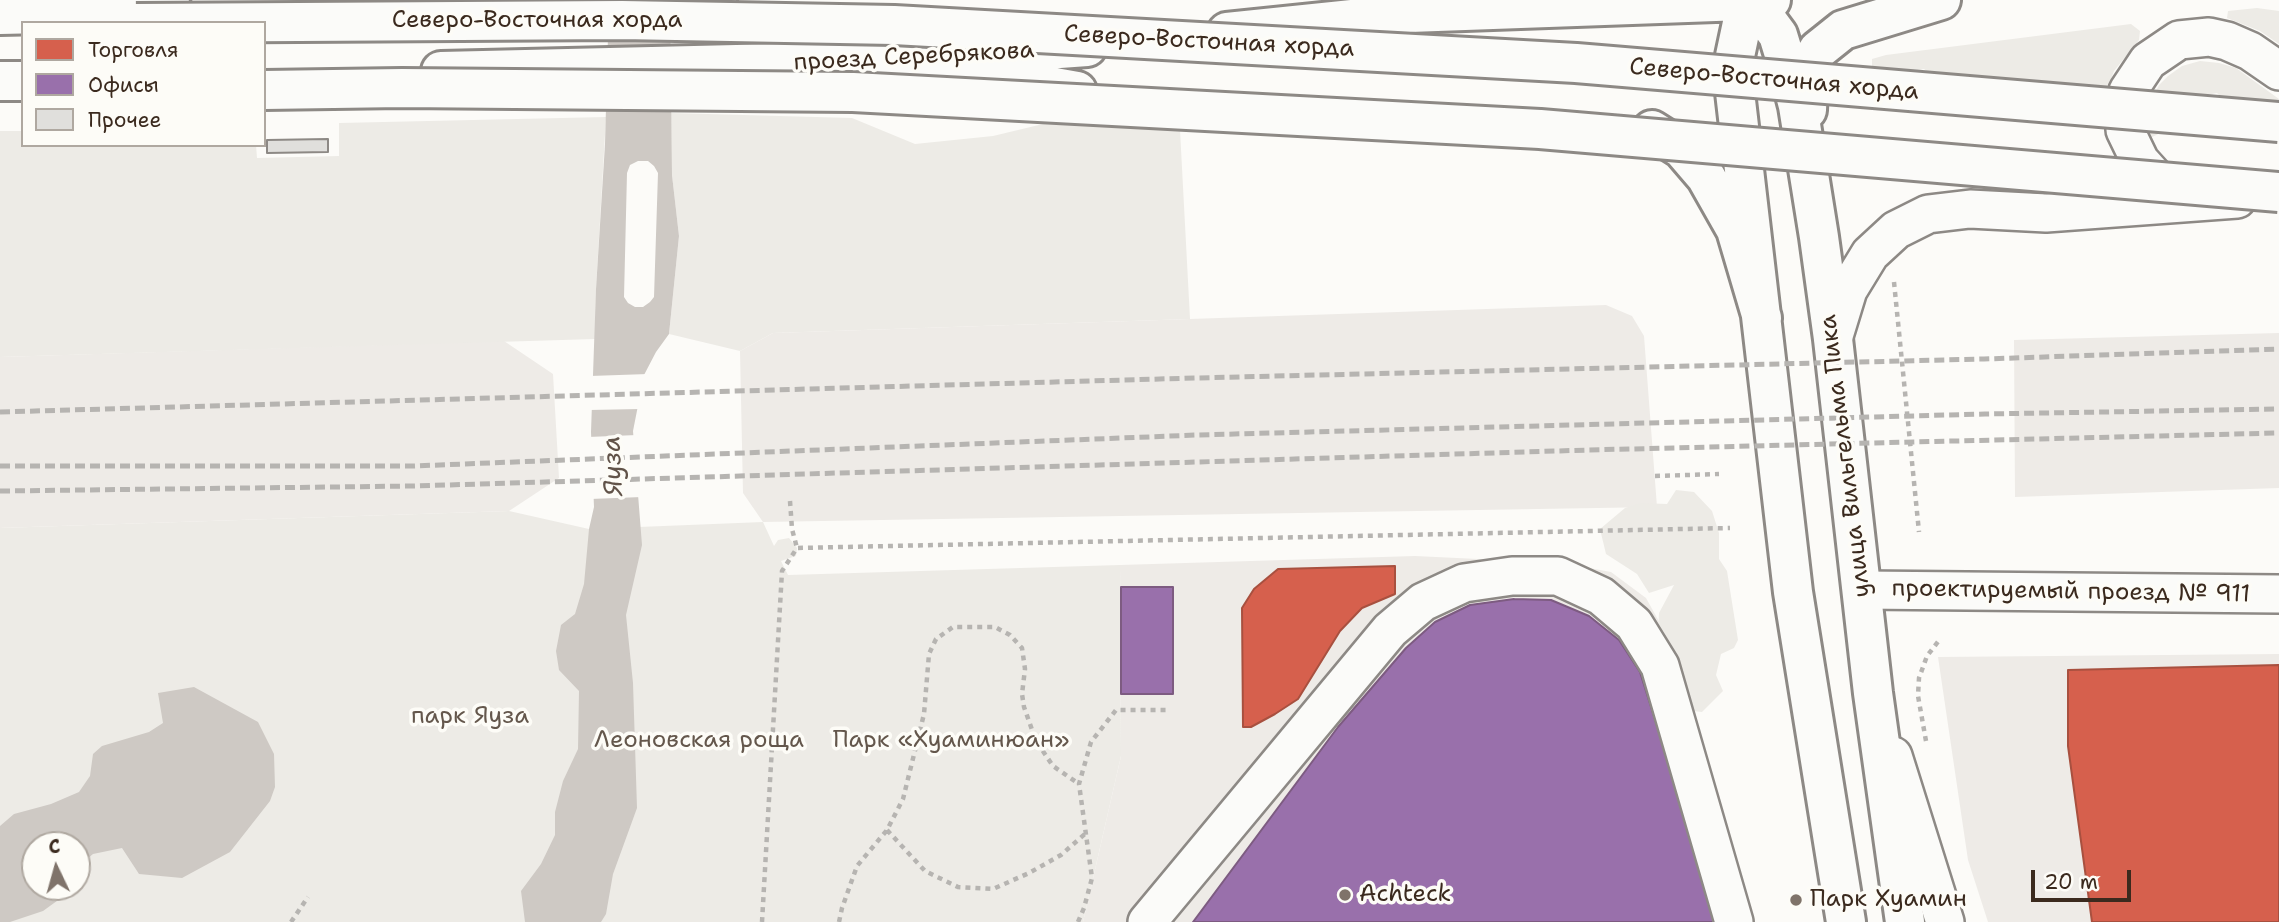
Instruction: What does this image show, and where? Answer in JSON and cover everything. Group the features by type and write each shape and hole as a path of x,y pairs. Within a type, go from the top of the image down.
{"main road":[{"path":"0,15 717,0"},
{"path":"1757,0 1742,23 1735,56 1735,92 1793,592 1846,922"},
{"name":"улица Вильгельма Пика","path":"1757,0 1778,35 1798,106 1833,339 1873,694 1905,922"},
{"name":"проезд Серебрякова","path":"266,76 906,60 1049,51 1409,13 1757,0"},
{"path":"1806,158 1809,66 1818,50 1843,30 1941,0"},
{"path":"0,24 45,12"},
{"name":"Северо-Восточная хорда","path":"266,22 622,20 894,25 1576,63 2279,122"},
{"path":"906,60 1158,106 1617,118 1652,131 1682,149 1706,177 1736,230 1762,318"},
{"path":"0,81 21,81"},
{"path":"266,90 416,88 853,92 1540,129 2279,194"},
{"path":"0,93 21,93"}],"street":[{"path":"2220,201 2183,193 2159,182 2140,161 2125,130 2128,91 2148,61 2179,40 2209,37 2227,41 2250,51 2279,71"},
{"path":"1833,339 1848,290 1870,254 1896,230 1928,214 1970,209 2046,214 2279,194"},
{"path":"1147,922 1390,630 1423,602 1464,583 1512,576 1558,576 1601,596 1634,624 1660,666 1734,922"},
{"name":"проектируемый проезд № 911","path":"1862,590 2279,594"},
{"path":"1873,694 1945,922"}],"path":[{"path":"1893,271 1919,532"},
{"path":"1655,476 1719,474"},
{"path":"762,922 782,571 797,548 792,529 790,501"},
{"path":"797,548 1730,528"},
{"path":"839,922 857,866 887,830 903,799 924,714 929,654 936,639 953,627 995,627 1010,635 1022,648 1025,669 1022,694 1036,741 1053,766 1079,784"},
{"path":"1919,678 1927,656 1940,639"},
{"path":"1078,922 1091,878 1079,784 1091,742 1116,710 1170,710"},
{"path":"887,830 925,871 958,887 993,889 1061,855 1087,832"},
{"path":"291,922 308,897"}],"shaded area":[{"path":"1606,305 1632,316 1644,336 1657,507 763,522 743,493 740,351 773,333"},
{"path":"2279,333 2279,488 2015,497 2014,340"},
{"path":"504,341 553,374 559,478 509,511 0,528 0,357"},
{"name":"Парк Хуамин","path":"1415,556 1562,563 1611,572 1646,598 1666,634 1755,922 1083,922 1121,756 1120,565"},
{"path":"2279,654 2279,922 1988,922 1968,860 1938,657"}],"green space":[{"path":"2257,8 2279,11 2279,44 2260,31 2227,18 2228,11"},
{"path":"2131,24 2140,31 2139,40 2114,71 2102,103 2029,93 2011,78 1983,89 1967,76 1946,86 1924,69 1897,73 1872,70 1872,59 1886,55"},
{"path":"2200,61 2236,68 2279,99 2279,116 2233,109 2217,93 2181,100 2175,126 2150,138 2150,103 2159,85 2182,66"},
{"path":"671,113 852,118 915,144 993,136 1043,124 1180,130 1190,319 773,333 740,351 669,334 679,236 672,175"},
{"path":"606,117 595,339 0,357 0,131 21,131 21,147 256,147 257,158 339,156 339,123"},
{"path":"1676,490 1694,492 1712,511 1719,533 1719,559 1727,571 1738,640 1734,648 1721,654 1716,675 1723,691 1702,712 1682,710 1658,634 1659,613 1674,585 1649,593 1637,574 1606,554 1600,529 1625,508 1641,503 1667,504"},
{"name":"парк Яуза","path":"509,511 589,529 763,522 774,546 778,540 789,538 797,548 796,556 781,561 788,575 1120,565 1121,756 1083,922 0,922 0,528"}],"water":[{"name":"Яуза","path":"609,0 670,0 672,175 679,236 669,334 644,375 633,431 642,545 626,615 633,683 637,808 613,874 606,914 601,922 525,922 521,891 541,864 555,835 555,812 563,781 578,749 579,691 559,670 556,651 561,625 575,614 584,584 589,529 594,507 591,432","holes":["638,161 648,161 658,173 654,297 643,307 635,307 624,297 627,173 630,165"]},
{"path":"194,687 258,722 274,754 275,787 270,801 230,852 182,878 139,874 122,848 91,856 91,831 21,831 21,901 57,901 43,911 10,922 0,922 0,826 14,814 51,804 79,792 90,776 93,754 102,746 149,732 163,723 158,693"}],"pier":[{"path":"648,374 640,409 589,410 590,376"},
{"path":"637,435 642,497 590,499 588,437"}],"building: Торговля":[{"path":"1395,566 1395,594 1362,608 1340,631 1298,699 1251,727 1243,727 1242,608 1254,589 1278,569"},
{"path":"2279,665 2279,922 2092,922 2068,746 2068,670"}],"building: Офисы":[{"path":"1121,587 1173,587 1173,694 1121,694"},
{"path":"1514,599 1551,600 1589,616 1619,640 1640,672 1719,922 1193,922 1338,727 1406,648 1435,622 1470,605"}],"building: Прочее":[{"path":"328,139 328,152 267,153 267,140"}],"railway":[{"path":"0,412 2279,349"},
{"path":"0,466 413,466 1197,435 2279,409"},
{"path":"0,491 414,486 1589,450 2279,433"}],"place":[{"name":"Achteck","path":"1345,895"},
{"name":"Парк Хуамин","path":"1796,900"}],"park label":[{"name":"Леоновская роща","path":"699,741"},
{"name":"Парк «Хуаминюан»","path":"951,741"}]}
